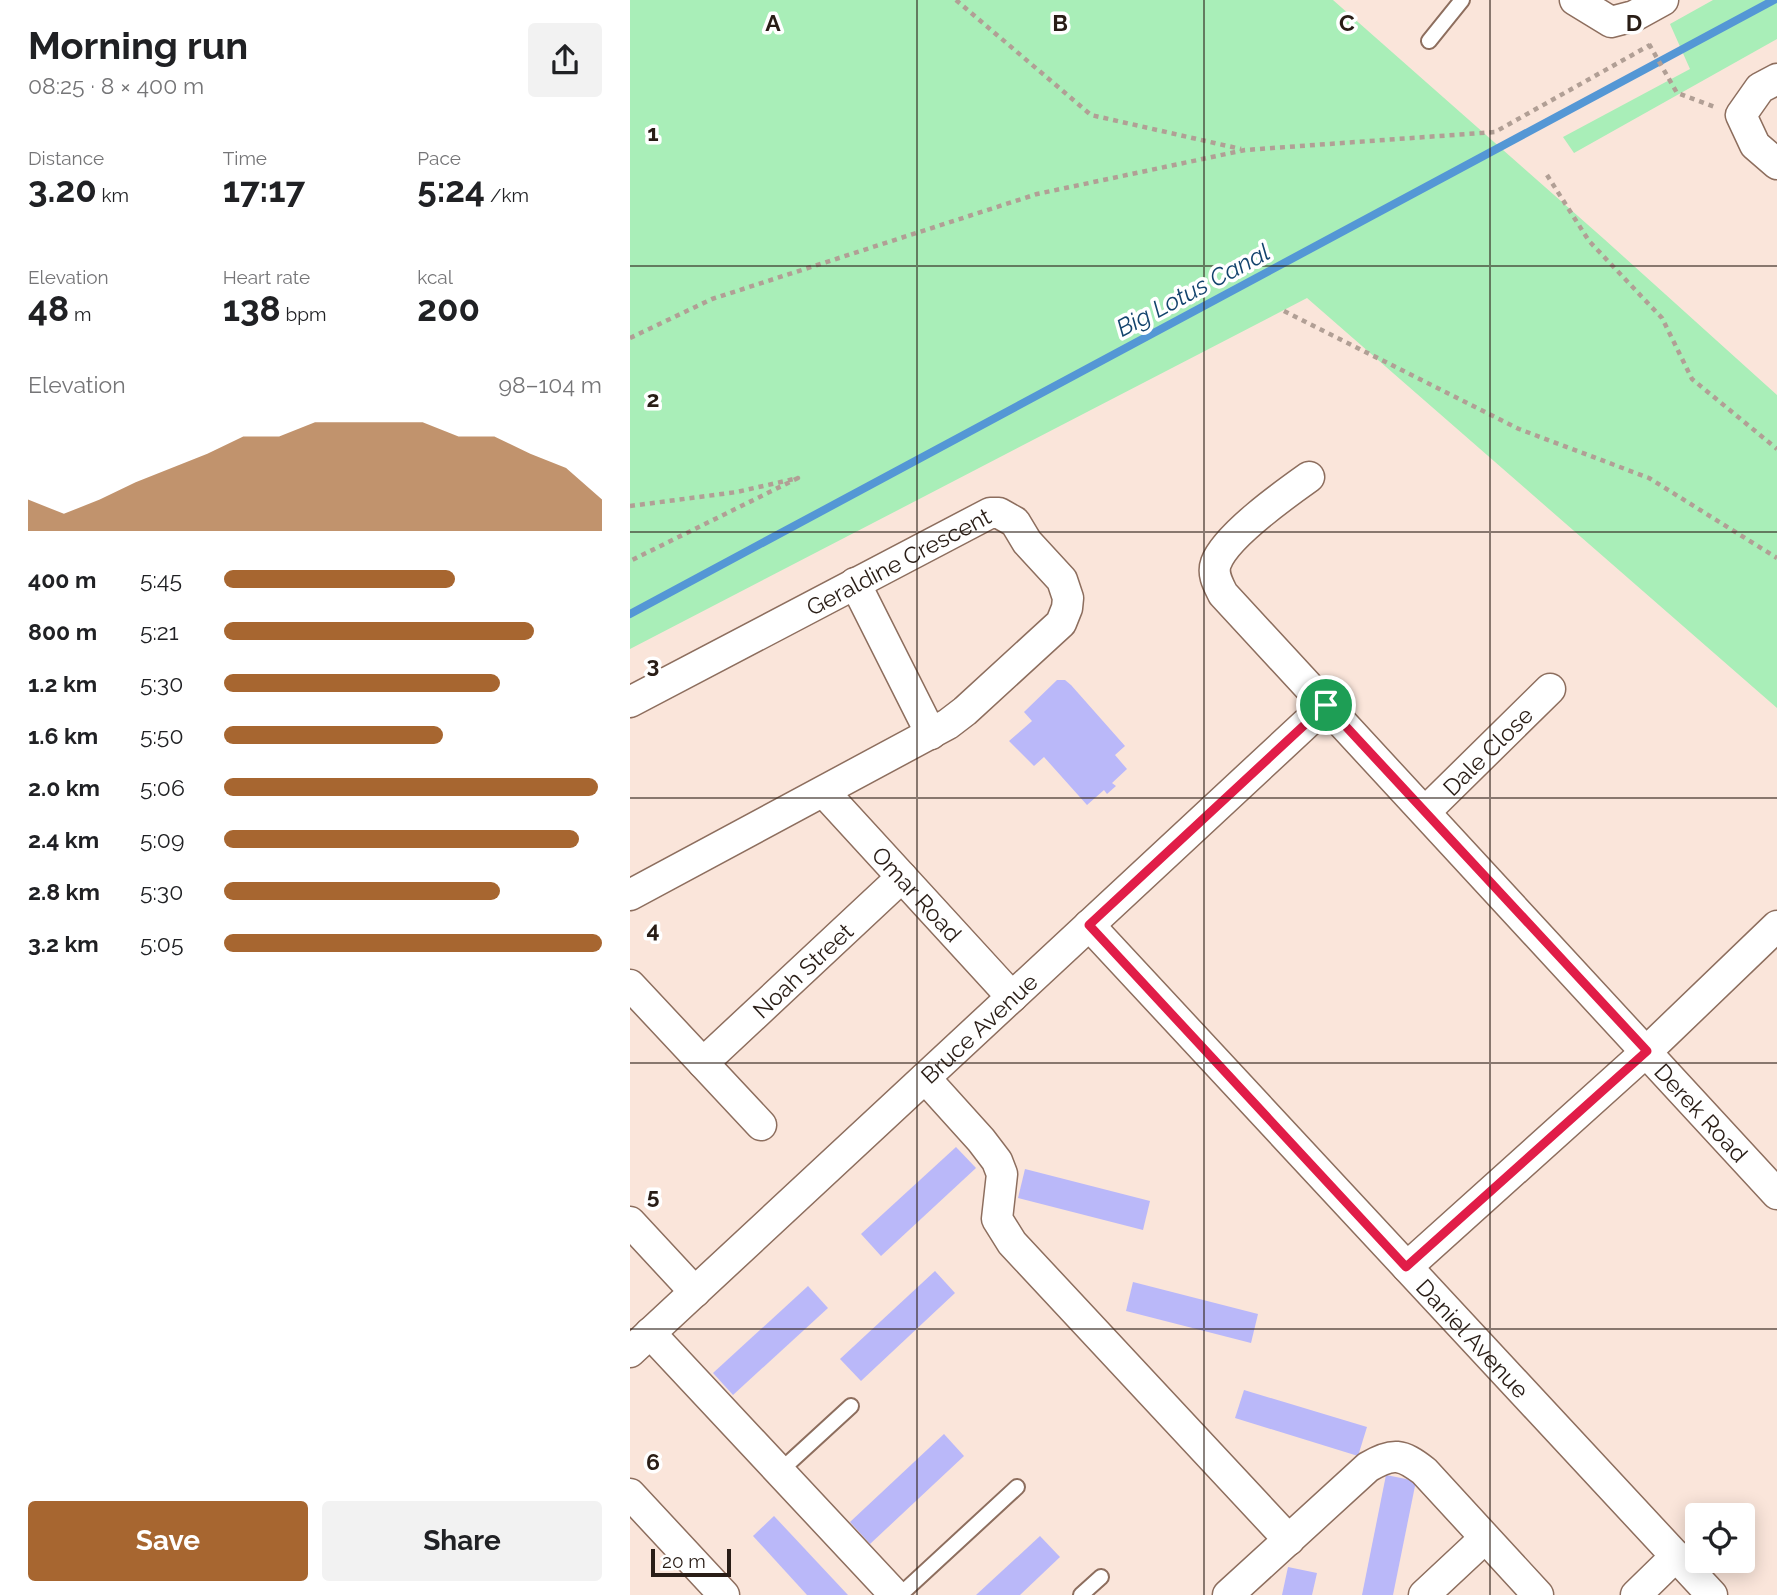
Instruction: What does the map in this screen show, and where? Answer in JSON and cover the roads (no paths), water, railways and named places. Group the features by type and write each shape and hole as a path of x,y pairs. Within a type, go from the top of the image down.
{"street":[{"path":"1575,0 1611,22 1633,16 1663,0"},
{"path":"1777,79 1760,88 1741,115 1755,145 1777,164"},
{"name":"Derek Road","path":"1309,477 1271,505 1227,548 1216,563 1215,579 1223,594 1777,1194"},
{"name":"Geraldine Crescent","path":"630,702 990,513 999,513 1014,522 1027,542 1062,580 1068,598 1060,623 965,711 931,734 630,895"},
{"path":"855,583 931,734"},
{"name":"Dale Close","path":"1426,811 1550,689"},
{"name":"Bruce Avenue","path":"640,1342 1326,705"},
{"name":"Omar Road","path":"824,792 1012,997"},
{"name":"Noah Street","path":"703,1063 902,877"},
{"name":"Daniel Avenue","path":"1089,925 1713,1595"},
{"path":"1406,1267 1647,1051 1777,926"},
{"path":"630,985 761,1125"},
{"path":"925,1077 982,1140 997,1161 1002,1174 997,1219 1012,1243 1289,1539"},
{"path":"630,1223 695,1292"},
{"path":"640,1342 779,1472 895,1595"},
{"path":"1228,1595 1368,1467 1384,1457 1396,1456 1410,1461 1423,1471 1538,1595"},
{"path":"630,1494 724,1595"},
{"path":"1424,1595 1485,1538"},
{"path":"1636,1595 1676,1556"}],"lane":[{"path":"1429,41 1462,0"},
{"path":"779,1472 851,1406"},
{"path":"900,1595 1017,1487"},
{"path":"1081,1595 1101,1577"}],"waterway":[{"name":"Big Lotus Canal","path":"630,614 1774,0"}]}
